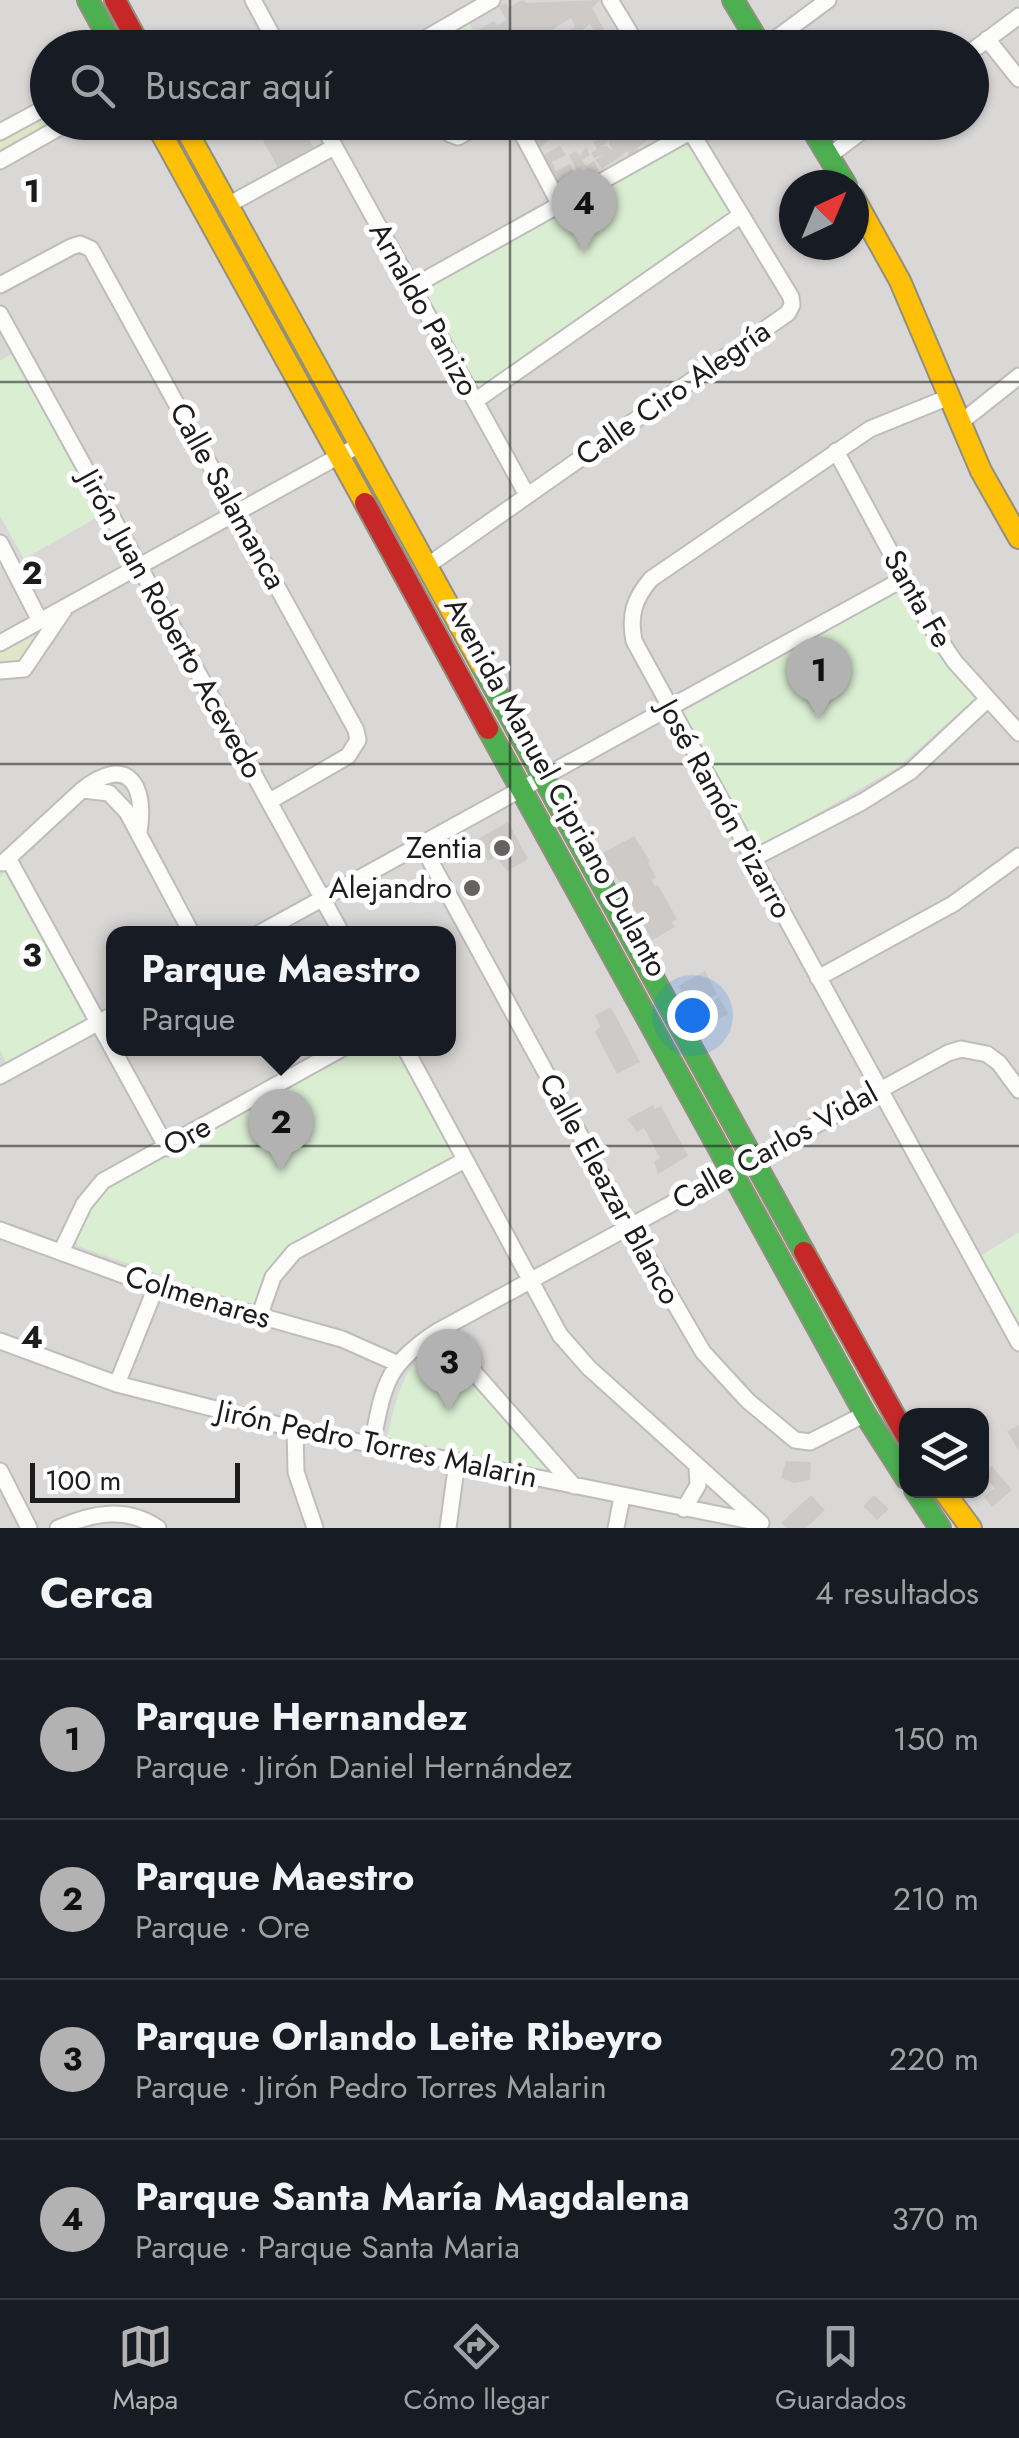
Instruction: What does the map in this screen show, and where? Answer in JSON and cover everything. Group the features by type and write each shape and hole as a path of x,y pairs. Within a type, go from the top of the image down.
{"main road":[{"path":"88,0 104,30"},
{"path":"116,0 132,30"},
{"path":"733,0 751,30"},
{"name":"Avenida Manuel Cipriano Dulanto","path":"165,140 865,1414 899,1467"},
{"name":"Avenida Manuel Cipriano Dulanto","path":"192,140 899,1423"},
{"path":"819,140 837,170"},
{"path":"869,225 900,281 987,484 1019,538"},
{"path":"920,1498 940,1528"},
{"path":"949,1498 971,1528"}],"street":[{"path":"269,30 255,5 276,0"},
{"path":"440,30 492,0"},
{"path":"610,0 628,30"},
{"path":"787,30 828,0"},
{"path":"989,38 1019,16"},
{"path":"989,42 1019,79"},
{"path":"0,132 30,116"},
{"path":"0,160 36,140"},
{"name":"Arnaldo Panizo","path":"330,140 527,495"},
{"path":"526,140 560,205"},
{"path":"412,287 667,140"},
{"name":"Calle Ciro Alegría","path":"426,566 788,313 791,297 696,140"},
{"path":"828,156 850,140"},
{"path":"228,205 334,147"},
{"path":"475,401 741,215"},
{"name":"Calle Salamanca","path":"0,285 71,247 80,244 91,249 356,730 358,740 348,756 270,801"},
{"name":"Jirón Juan Roberto Acevedo","path":"0,314 338,926"},
{"path":"960,423 1019,376"},
{"name":"José Ramón Pizarro","path":"949,396 892,418 836,452 651,579 639,592 630,622 634,640 670,708 1019,1344"},
{"path":"0,643 359,445"},
{"name":"Santa Fe","path":"836,452 943,646 1019,733"},
{"path":"0,542 40,621"},
{"path":"272,926 904,578"},
{"path":"0,670 24,668 67,606"},
{"path":"752,859 862,802 910,772 988,699"},
{"path":"1,1074 106,1018 4,862 82,790 111,772 130,781 142,798 138,832"},
{"path":"82,790 108,794 119,801 188,926"},
{"name":"Calle Eleazar Blanco","path":"421,844 629,1225 703,1352 781,1431 795,1440 810,1442 865,1414"},
{"path":"818,978 953,904 1013,861 1019,880"},
{"name":"Calle Carlos Vidal","path":"396,1364 438,1331 948,1053 974,1050 987,1054 1019,1090"},
{"path":"124,1056 167,1148"},
{"name":"Ore","path":"61,1252 92,1190 103,1181 329,1056"},
{"path":"409,1056 572,1350 764,1526"},
{"path":"259,1317 273,1277 294,1252 465,1160"},
{"name":"Colmenares","path":"0,1230 156,1287 342,1339 396,1364"},
{"path":"117,1384 156,1287"},
{"path":"438,1331 574,1486"},
{"name":"Jirón Pedro Torres Malarin","path":"0,1340 117,1384 295,1428 764,1526"},
{"path":"372,1444 379,1410 396,1364"},
{"path":"295,1428 296,1472 315,1528"},
{"path":"448,1528 457,1461"},
{"path":"684,1509 698,1485 698,1467"},
{"path":"0,1471 28,1528"},
{"path":"616,1528 622,1497"},
{"path":"58,1528 82,1518 118,1513 134,1515 158,1528"}],"shaded area":[{"path":"0,0 1019,0 1019,1528 0,1528"}],"green space":[{"path":"30,121 30,139 0,155 0,138"},
{"path":"171,140 184,140 350,440 342,446"},
{"path":"688,143 732,215 477,389 425,290"},
{"path":"13,353 103,514 24,559 0,516 0,361"},
{"path":"359,458 533,776 526,779 349,461"},
{"path":"901,589 975,699 898,767 756,849 681,713"},
{"path":"49,620 26,660 12,666 0,661 0,646"},
{"path":"538,787 741,1156 735,1160 533,791"},
{"path":"6,870 89,1019 7,1064 0,1050 0,877"},
{"path":"348,1056 399,1056 454,1158 299,1242 257,1302 250,1306 78,1246 75,1239 88,1208 108,1185"},
{"path":"747,1169 899,1436 899,1457 883,1433 742,1172"},
{"path":"1019,1232 1019,1332 979,1257"},
{"path":"440,1341 560,1474 387,1437 409,1371"}],"building":[{"path":"522,0 600,0 592,8 604,30 593,30 590,24 582,30 569,30 575,27 571,18 552,30 479,30 494,21 497,25 506,20 499,6 506,3 508,8"},
{"path":"263,140 309,140 314,148 278,168"},
{"path":"530,140 549,140 535,153"},
{"path":"607,140 600,147 613,151 608,141 648,140 637,148 641,153 629,160 628,151 602,169 595,160 605,154 594,158 591,153 597,149 593,142"},
{"path":"560,146 566,155 552,162 556,171 570,164 584,182 555,192 537,159"},
{"path":"586,147 590,155 582,160 586,166 594,161 599,170 590,176 584,167 577,171 569,155 576,151 580,156"},
{"name":"Zentia","path":"508,822 528,859 507,871 496,857 488,861 476,840"},
{"path":"634,836 650,861 655,887 658,885 677,919 672,922 675,927 652,940 603,853"},
{"path":"705,971 717,994 707,1000 709,1003 719,997 728,1014 702,1029 678,986"},
{"path":"611,1007 640,1062 617,1074 595,1032 600,1026 595,1015"},
{"path":"653,1105 655,1109 661,1106 688,1156 658,1174 654,1162 660,1158 644,1128 637,1132 627,1119"},
{"path":"1019,1425 1019,1451 1007,1431"},
{"path":"786,1461 811,1462 810,1480 794,1483 781,1478"},
{"path":"992,1466 1012,1490 992,1507 985,1498 995,1488 989,1482"},
{"path":"811,1495 825,1510 806,1528 786,1528 781,1523"},
{"path":"874,1495 889,1509 877,1520 863,1506"}],"traffic: fast":[{"path":"88,0 104,30"},
{"path":"733,0 751,30"},
{"path":"819,140 837,170"},
{"path":"482,666 804,1252"},
{"path":"488,729 865,1414 899,1467"},
{"path":"920,1498 940,1528"}],"traffic: slow":[{"path":"165,140 365,503"},
{"path":"192,140 482,666"},
{"path":"869,225 900,281 981,471 1019,538"},
{"path":"949,1498 971,1528"}],"traffic: jam":[{"path":"115,0 131,30"},
{"path":"365,503 488,729"},
{"path":"804,1252 899,1423"}],"place":[{"name":"Parque Santa María Magdalena","path":"584,252"},
{"name":"Parque Hernandez","path":"819,719"},
{"name":"Zentia","path":"502,848"},
{"name":"Alejandro","path":"472,888"},
{"name":"Parque Maestro","path":"281,1171"},
{"name":"Parque Orlando Leite Ribeyro","path":"449,1411"}]}
